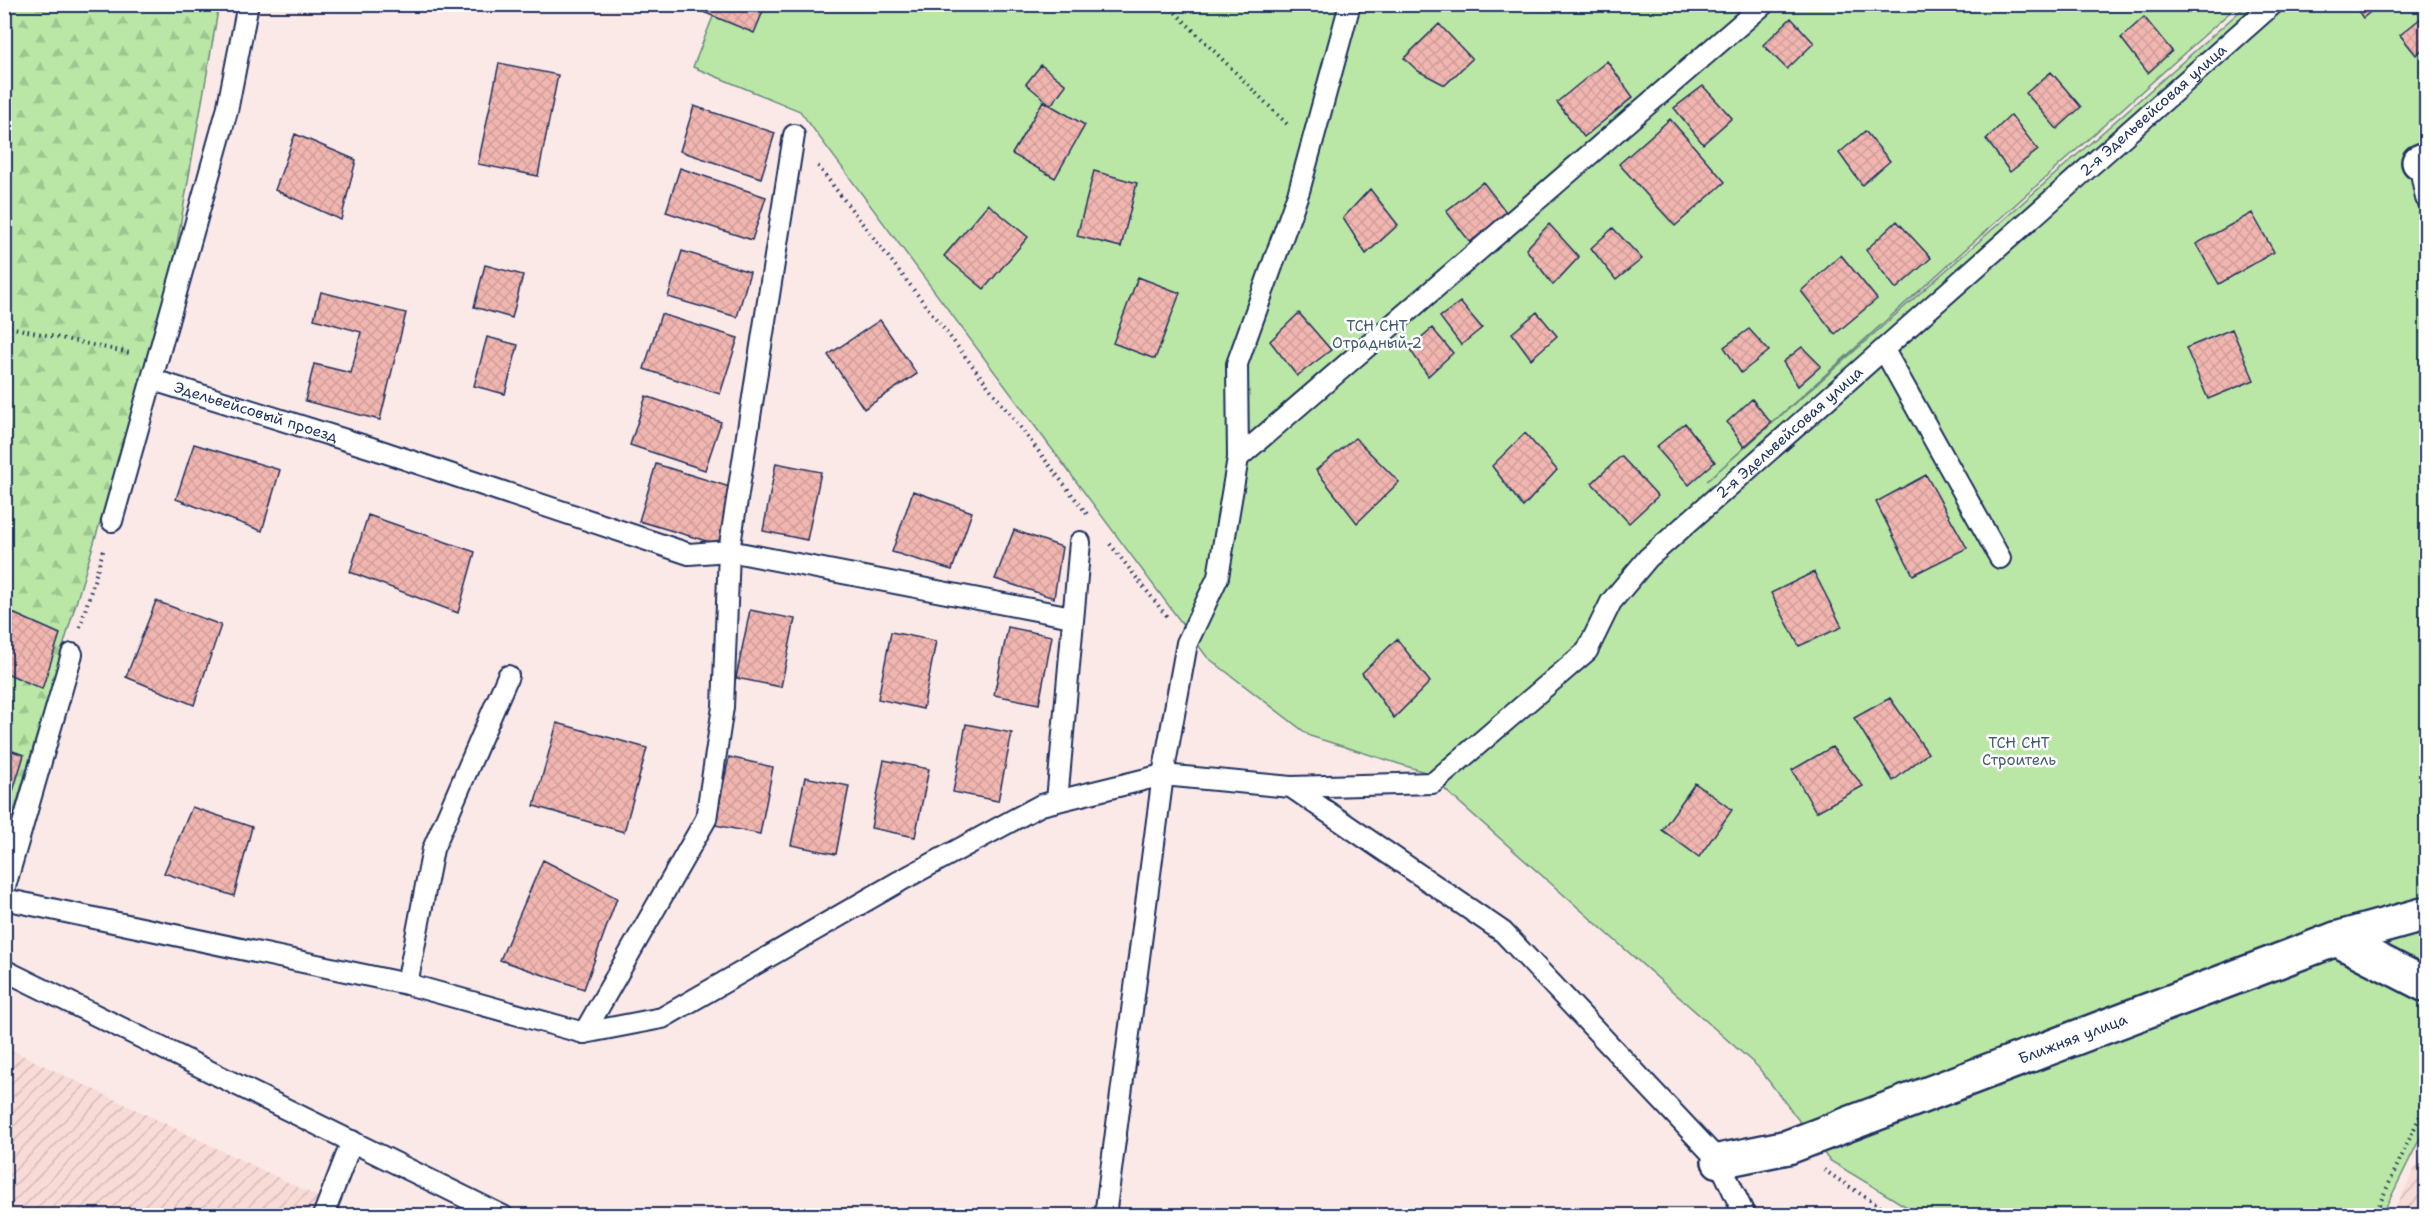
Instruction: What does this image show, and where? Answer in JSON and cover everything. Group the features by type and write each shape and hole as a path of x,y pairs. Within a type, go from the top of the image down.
{"street":[{"name":"Ближняя улица","path":"1719,1161 1788,1147 2336,939 2427,914"},
{"path":"2336,939 2427,985"}],"lane":[{"path":"112,521 227,111 248,4"},
{"path":"1105,1215 1163,775 1187,643 1218,578 1239,458 1237,364 1299,191 1350,4"},
{"path":"1239,458 1764,4"},
{"name":"2-я Эдельвейсовая улица","path":"584,1033 662,1018 900,881 1041,805 1163,775 1291,787 1433,783 1587,651 1611,602 1648,558 2273,4"},
{"path":"4,899 407,984 584,1033 706,819 723,707 729,551 794,135"},
{"path":"2423,161 2427,198"},
{"path":"1884,350 2000,558"},
{"name":"Эдельвейсовый проезд","path":"153,380 389,454 689,554 729,551 1072,617"},
{"path":"1057,801 1080,543"},
{"path":"4,890 72,654"},
{"path":"407,984 433,849 508,676"},
{"path":"1291,787 1503,932 1719,1161 1745,1215"},
{"path":"4,970 503,1215"},
{"path":"323,1215 352,1141"}],"path":[{"path":"1167,4 1310,148"},
{"path":"794,135 1092,521"},
{"path":"4,327 159,358"},
{"path":"72,654 112,521"},
{"path":"1107,539 1187,643"},
{"path":"2374,1215 2427,1103"},
{"path":"1788,1147 1894,1215"}],"shaded area":[{"path":"5,1047 356,1215 5,1215"},
{"path":"2426,1147 2426,1215 2392,1215"}],"green space":[{"path":"718,4 2238,5 1707,481 2247,5 2426,5 2426,1126 2382,1215 1920,1215 1829,1160 1758,1067 1425,772 1310,736 1207,657 800,111 693,67"},
{"path":"5,5 219,5 153,380 126,435 5,842"}],"building":[{"path":"690,4 766,4 754,33 689,6"},
{"path":"2353,4 2380,4 2363,18"},
{"path":"2426,14 2426,46 2416,55 2400,35"},
{"path":"2144,17 2172,51 2148,73 2121,38"},
{"path":"1791,18 1814,43 1787,69 1763,45"},
{"path":"1439,24 1472,59 1445,85 1418,71 1404,58"},
{"path":"1607,61 1633,97 1584,137 1557,102"},
{"path":"499,63 558,75 538,176 478,164"},
{"path":"1041,65 1066,85 1051,105 1026,84"},
{"path":"2051,72 2081,107 2057,129 2026,93"},
{"path":"1703,86 1732,118 1703,144 1674,108"},
{"path":"1043,101 1085,125 1055,178 1012,154"},
{"path":"694,106 775,133 761,178 680,151"},
{"path":"2011,115 2038,150 2010,172 1986,139"},
{"path":"1670,119 1725,182 1675,226 1619,164"},
{"path":"1865,131 1890,161 1862,185 1839,153"},
{"path":"295,134 356,160 341,220 275,190"},
{"path":"680,168 766,197 752,240 666,212"},
{"path":"1094,171 1137,183 1121,247 1077,236"},
{"path":"1483,182 1507,213 1470,242 1446,211"},
{"path":"1370,189 1398,225 1366,254 1343,218"},
{"path":"988,204 1028,237 984,289 944,256"},
{"path":"2252,213 2274,252 2219,284 2196,244"},
{"path":"1897,221 1931,258 1896,289 1866,250"},
{"path":"1549,224 1579,257 1553,285 1526,249"},
{"path":"1613,228 1642,259 1616,280 1591,248"},
{"path":"682,251 750,272 737,317 668,297"},
{"path":"1841,255 1877,299 1835,334 1801,291"},
{"path":"485,265 523,275 512,318 474,307"},
{"path":"1138,277 1180,293 1155,359 1113,343"},
{"path":"321,292 406,313 380,420 305,401 314,364 351,373 361,332 314,319"},
{"path":"1460,302 1482,328 1461,345 1440,317"},
{"path":"1537,312 1557,336 1531,359 1512,333"},
{"path":"1299,313 1331,350 1297,376 1270,341"},
{"path":"661,314 738,338 720,394 644,369"},
{"path":"880,320 917,374 864,409 828,355"},
{"path":"1432,328 1453,353 1428,376 1409,348"},
{"path":"1749,329 1769,351 1741,373 1724,347"},
{"path":"2232,329 2254,380 2208,399 2186,348"},
{"path":"487,337 518,345 505,394 474,386"},
{"path":"1802,347 1821,366 1798,386 1783,362"},
{"path":"646,396 721,422 705,470 630,445"},
{"path":"1752,399 1771,423 1744,447 1727,422"},
{"path":"1685,423 1715,462 1689,485 1656,447"},
{"path":"1525,433 1557,470 1523,507 1492,466"},
{"path":"1355,438 1399,482 1357,523 1316,470"},
{"path":"194,444 280,470 262,531 176,499"},
{"path":"1621,456 1658,496 1629,523 1592,483"},
{"path":"776,463 821,472 807,540 763,531"},
{"path":"656,464 736,489 720,545 639,521"},
{"path":"1926,475 1967,548 1913,575 1876,502"},
{"path":"913,491 972,512 952,570 892,552"},
{"path":"368,515 475,552 458,613 350,572"},
{"path":"1014,530 1062,547 1054,598 995,579"},
{"path":"1814,572 1842,627 1799,646 1771,593"},
{"path":"156,601 221,625 194,705 126,677"},
{"path":"6,610 60,634 42,689 4,672"},
{"path":"750,610 795,619 781,687 736,678"},
{"path":"1008,627 1052,636 1039,704 994,695"},
{"path":"891,632 936,641 923,709 878,699"},
{"path":"1397,639 1430,682 1394,718 1362,673"},
{"path":"1890,698 1928,753 1893,781 1854,718"},
{"path":"557,723 647,748 624,832 534,806"},
{"path":"966,724 1012,733 998,801 953,792"},
{"path":"1832,747 1863,786 1816,812 1792,770"},
{"path":"4,748 24,755 7,811 4,810"},
{"path":"729,757 773,767 760,834 715,825"},
{"path":"884,760 929,769 915,837 871,828"},
{"path":"805,777 849,786 836,854 791,845"},
{"path":"1695,783 1732,810 1699,857 1662,830"},
{"path":"192,807 252,827 234,896 164,873"},
{"path":"543,860 617,898 584,989 500,960"}],"park label":[{"name":"ТСН СНТ Отрадный-2","path":"1377,334"},
{"name":"ТСН СНТ Строитель","path":"2019,752"}]}
